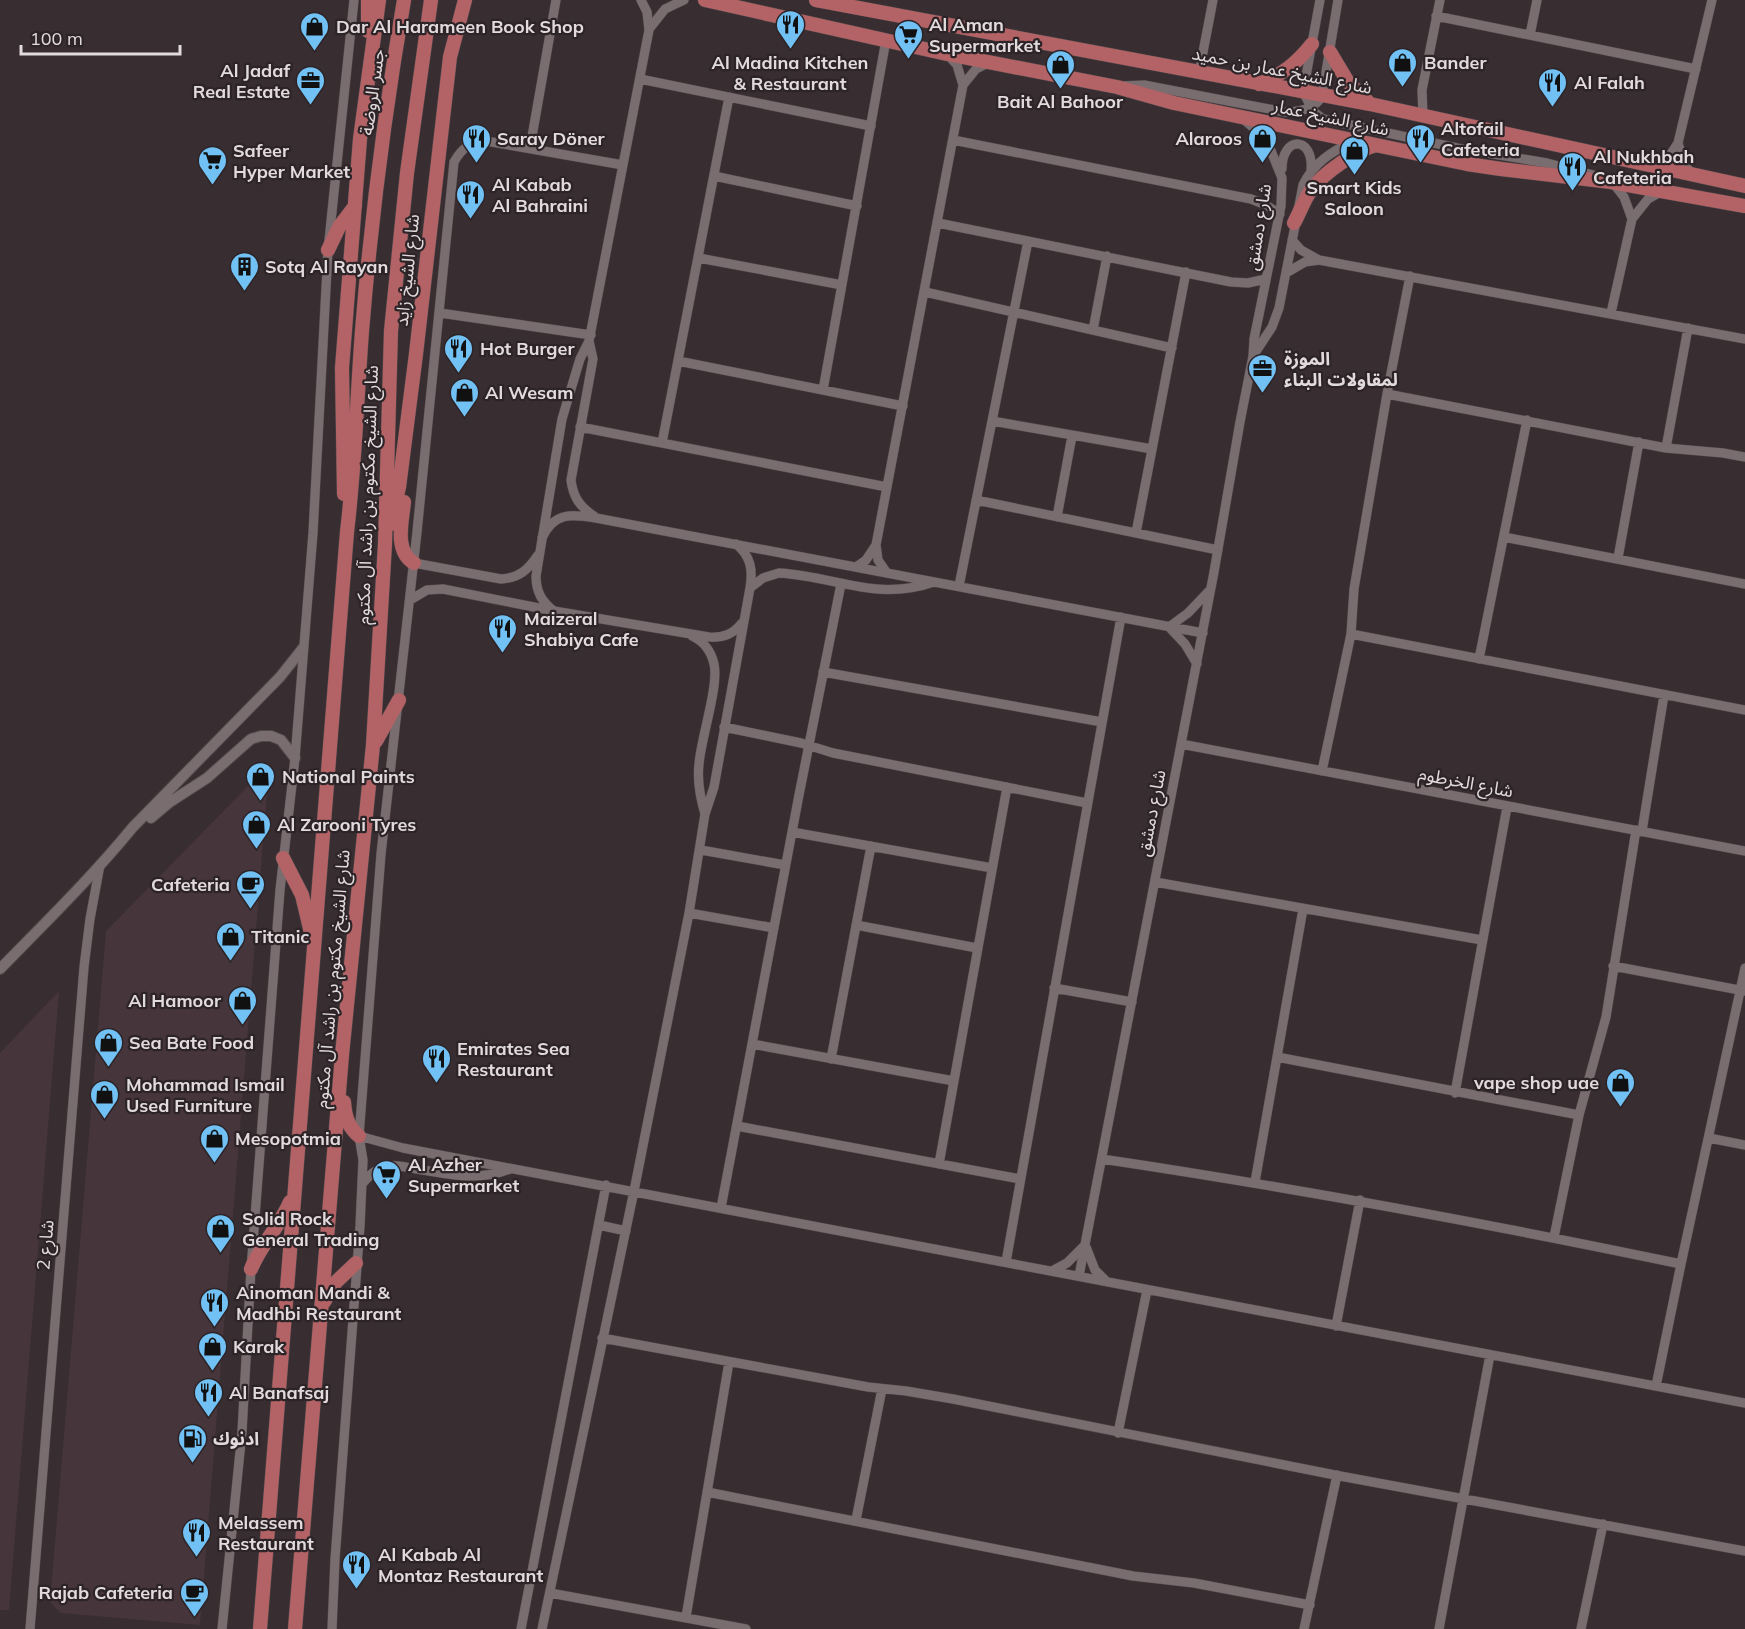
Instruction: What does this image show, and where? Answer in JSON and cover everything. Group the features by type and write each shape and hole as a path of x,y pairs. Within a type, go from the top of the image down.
{"main road":[{"path":"368,0 369,72"},
{"name":"جسر الروضة","path":"362,332 378,173 404,0"},
{"name":"شارع الشيخ مكتوم بن راشد آل مكتوم","path":"295,1629 340,1072 373,746 385,544 391,331 408,162 431,0"},
{"path":"450,57 454,0"},
{"name":"شارع الشيخ زايد","path":"385,544 398,496 450,57 465,0"},
{"path":"445,99 470,0"},
{"path":"705,0 947,54"},
{"name":"شارع الشيخ عمار بن حميد","path":"816,0 1370,104 1655,167 1743,184"},
{"path":"347,532 342,450 342,368 360,139 380,4"},
{"path":"1259,84 1283,72 1304,55 1312,45"},
{"path":"1330,52 1348,82 1370,104"},
{"name":"شارع الشيخ عمار","path":"947,54 1117,87 1174,103 1486,167 1611,182 1745,206"},
{"path":"1294,224 1307,197 1316,185 1351,156 1377,145"},
{"path":"328,250 339,226 355,206"},
{"name":"شارع الشيخ مكتوم بن راشد آل مكتوم","path":"260,1629 347,532 356,444 362,332"},
{"path":"414,563 406,558 402,550 401,537 417,370 416,354"},
{"path":"373,746 399,700"},
{"path":"283,858 302,894 315,952"},
{"path":"340,1072 347,1122 359,1136"},
{"path":"251,1269 262,1248 283,1218 294,1195"},
{"path":"322,1307 336,1282 357,1263"},
{"path":"250,1629 262,1605"}],"street":[{"path":"222,1629 242,1432 251,1269 283,858 295,758 313,533 328,250 354,0"},
{"path":"530,148 556,0"},
{"path":"554,611 542,600 538,592 536,576 539,554 562,419 580,359 590,338 640,79 649,30 647,12 642,0"},
{"path":"649,30 665,9 684,0"},
{"path":"1199,73 1213,0"},
{"path":"1320,0 1303,92 1310,107 1323,119 1457,148 1588,172 1611,182 1624,197 1632,219"},
{"path":"1117,87 1144,86 1285,112 1300,111 1319,101 1322,96 1338,0"},
{"path":"1423,116 1422,90 1440,0"},
{"path":"1530,35 1537,0"},
{"path":"1655,167 1669,157 1678,143 1712,0"},
{"path":"1437,16 1696,69"},
{"path":"823,390 886,40"},
{"path":"887,573 878,560 876,545 963,85 957,65 947,54"},
{"path":"963,85 976,69 991,61"},
{"path":"640,79 871,126"},
{"path":"662,443 729,97"},
{"name":"شارع دمشق","path":"1079,1276 1203,633 1239,422 1253,356 1254,339 1280,214 1282,178 1269,146 1256,130 1240,117"},
{"path":"953,140 1251,200 1266,205 1280,214"},
{"name":"شارع دمشق","path":"1253,356 1276,317 1303,185 1311,170 1328,155 1354,140"},
{"path":"332,1629 362,1185 363,1160 359,1136 381,854 414,563 454,162 467,146 486,141 623,165"},
{"path":"1678,143 1690,174"},
{"path":"1282,178 1284,153 1294,144 1307,148 1311,153 1311,170"},
{"path":"714,176 857,206"},
{"path":"1611,313 1632,219 1642,205 1662,191"},
{"path":"938,223 1239,283 1266,279"},
{"path":"1292,240 1301,250 1319,260"},
{"path":"959,586 1028,241"},
{"path":"1093,330 1107,256"},
{"path":"699,258 842,285"},
{"path":"1286,273 1305,262 1319,260 1745,339"},
{"path":"1136,533 1186,273"},
{"path":"1323,771 1351,633 1354,589 1387,394 1410,276"},
{"path":"925,292 1172,348"},
{"path":"440,313 590,338"},
{"path":"1666,447 1688,328"},
{"path":"590,338 593,359 572,470 572,490 581,507 596,518"},
{"path":"678,361 903,406"},
{"path":"1387,394 1666,447 1745,457"},
{"path":"1479,659 1527,420"},
{"path":"992,421 1152,449"},
{"path":"580,427 887,487"},
{"path":"1057,517 1072,436"},
{"path":"1618,558 1639,442"},
{"path":"976,500 1218,550"},
{"path":"542,538 551,524 566,516 596,518 1203,633"},
{"path":"1504,537 1745,584"},
{"path":"542,1629 634,1191 689,914 705,814 714,787 750,588 751,565 745,553 736,544"},
{"path":"856,567 866,560 876,545"},
{"path":"414,563 501,579 510,578 527,570 539,554"},
{"path":"750,588 763,578 779,573 870,590 897,591 936,582"},
{"path":"722,1208 785,865 841,584"},
{"path":"410,600 427,590 443,589 554,611 709,637 724,636 737,629 742,623"},
{"path":"1169,627 1196,606 1211,589"},
{"path":"1006,1262 1121,617"},
{"path":"1169,627 1185,644 1197,664"},
{"path":"1351,633 1745,710"},
{"path":"689,634 703,643 714,665 714,681 698,772 705,814"},
{"path":"127,836 133,827 280,676 303,648"},
{"path":"824,672 1102,722"},
{"path":"1554,1238 1579,1115 1606,1017 1613,966 1664,695"},
{"path":"724,727 809,745 832,753 1087,803"},
{"path":"0,969 127,836 170,802 207,778 251,739 271,736 281,740 295,758"},
{"name":"شارع الخرطوم","path":"1181,744 1745,851"},
{"path":"939,1164 1007,787"},
{"path":"1455,1093 1507,807"},
{"path":"792,832 992,868"},
{"path":"831,1059 871,846"},
{"path":"701,850 785,865"},
{"name":"شارع 2","path":"30,1629 84,967 100,865"},
{"path":"1155,882 1482,940"},
{"path":"1255,1182 1303,909"},
{"path":"689,914 774,928"},
{"path":"856,925 977,948"},
{"path":"1613,966 1743,991"},
{"path":"1656,1386 1681,1264 1743,991 1745,968"},
{"path":"1054,988 1132,1002"},
{"path":"752,1044 954,1081"},
{"path":"1277,1057 1579,1115"},
{"path":"737,1125 1020,1179"},
{"path":"359,1136 403,1148 1745,1403"},
{"path":"1709,1138 1745,1145"},
{"path":"1102,1159 1360,1200 1681,1264"},
{"path":"362,1185 375,1171 388,1166 469,1177 491,1175 512,1168"},
{"path":"521,1629 606,1185"},
{"path":"1336,1326 1360,1200"},
{"path":"599,1225 626,1231"},
{"path":"1052,1271 1067,1263 1085,1245"},
{"path":"1085,1245 1095,1270 1108,1282"},
{"path":"1118,1433 1147,1290"},
{"path":"602,1338 882,1389 953,1399 1465,1500 1745,1551"},
{"path":"1439,1629 1465,1500 1490,1354"},
{"path":"686,1617 729,1362"},
{"path":"856,1520 882,1389"},
{"path":"1304,1629 1337,1475"},
{"path":"707,1492 1124,1574 1194,1583 1310,1605"},
{"path":"1581,1629 1603,1524"},
{"path":"550,1593 746,1629"}],"shaded area":[{"path":"249,785 267,793 200,1625 61,1613 50,1602 106,931"},
{"path":"59,991 9,1610 0,1610 0,1053"}],"place":[{"name":"Al Madina Kitchen & Restaurant","path":"790,50"},
{"name":"Dar Al Harameen Book Shop","path":"315,52"},
{"name":"Al Aman Supermarket","path":"908,60"},
{"name":"Bander","path":"1403,88"},
{"name":"Bait Al Bahoor","path":"1060,90"},
{"name":"Al Jadaf Real Estate","path":"311,106"},
{"name":"Al Falah","path":"1553,108"},
{"name":"Saray Döner","path":"476,164"},
{"name":"Alaroos","path":"1263,164"},
{"name":"Altofail Cafeteria","path":"1420,164"},
{"name":"Smart Kids Saloon","path":"1354,176"},
{"name":"Safeer Hyper Market","path":"212,186"},
{"name":"Al Nukhbah Cafeteria","path":"1572,192"},
{"name":"Al Kabab Al Bahraini","path":"471,220"},
{"name":"Sotq Al Rayan","path":"244,292"},
{"name":"Hot Burger","path":"459,374"},
{"name":"الموزة لمقاولات البناء","path":"1263,394"},
{"name":"Al Wesam","path":"464,418"},
{"name":"Maizeral Shabiya Cafe","path":"503,654"},
{"name":"National Paints","path":"261,802"},
{"name":"Al Zarooni Tyres","path":"256,850"},
{"name":"Cafeteria","path":"251,910"},
{"name":"Titanic","path":"230,962"},
{"name":"Al Hamoor","path":"242,1026"},
{"name":"Sea Bate Food","path":"108,1068"},
{"name":"Emirates Sea Restaurant","path":"436,1084"},
{"name":"vape shop uae","path":"1620,1108"},
{"name":"Mohammad Ismail Used Furniture","path":"105,1120"},
{"name":"Mesopotmia","path":"214,1164"},
{"name":"Al Azher Supermarket","path":"387,1200"},
{"name":"Solid Rock General Trading","path":"221,1254"},
{"name":"Ainoman Mandi & Madhbi Restaurant","path":"215,1328"},
{"name":"Karak","path":"212,1372"},
{"name":"Al Banafsaj","path":"208,1418"},
{"name":"ادنوك","path":"192,1464"},
{"name":"Melassem Restaurant","path":"197,1558"},
{"name":"Al Kabab Al Montaz Restaurant","path":"357,1590"},
{"name":"Rajab Cafeteria","path":"194,1618"}]}
